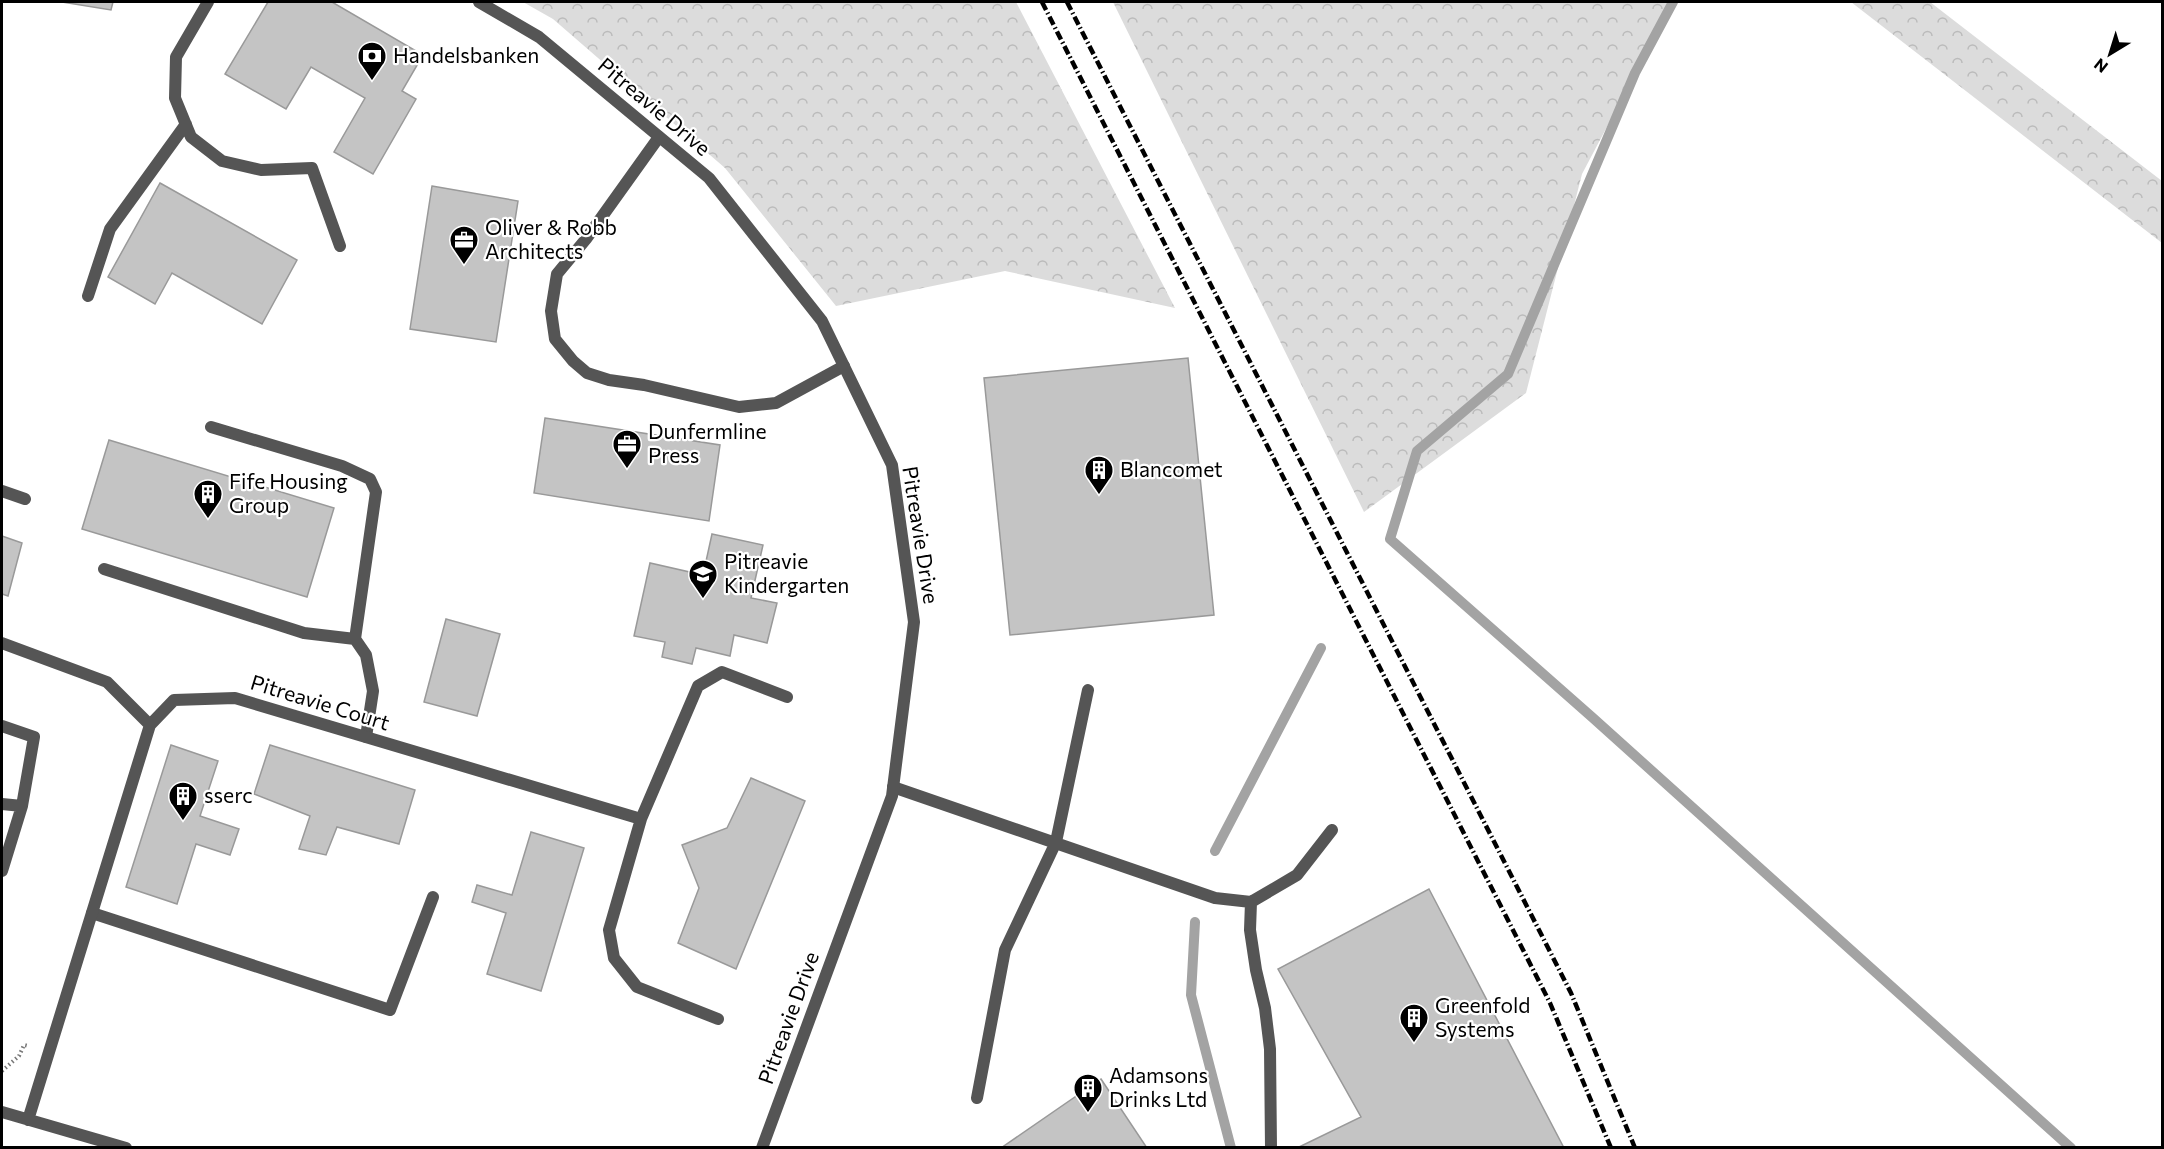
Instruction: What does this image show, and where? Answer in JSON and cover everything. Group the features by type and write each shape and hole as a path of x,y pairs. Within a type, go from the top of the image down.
{"street":[{"path":"208,2 176,57 175,98 192,137 222,161 261,170 312,168 340,246"},
{"name":"Pitreavie Drive","path":"479,2 539,37 709,178 822,321 892,465 914,622 892,796 762,1148"},
{"path":"88,296 110,229 186,124"},
{"path":"659,137 557,274 550,311 555,339 573,361 587,372 609,380 644,385 739,407 776,403 844,366"},
{"path":"211,427 342,465 370,479 376,492 354,639 366,655 373,691 366,737"},
{"path":"2,491 25,499"},
{"path":"104,569 304,633 354,639"},
{"path":"2,643 107,682 150,724"},
{"path":"718,1019 638,987 614,958 609,930 641,819 698,686 722,672 787,697"},
{"path":"977,1098 1005,950 1056,842 1088,690"},
{"name":"Pitreavie Court","path":"28,1120 150,724 174,700 235,698 641,819"},
{"path":"2,726 34,737 22,806 2,871"},
{"path":"893,787 1215,898 1251,902 1297,875 1332,830"},
{"path":"2,804 22,806"},
{"path":"92,913 390,1010 433,897"},
{"path":"1251,902 1250,930 1265,1008 1270,1049 1271,1148"},
{"path":"2,1112 126,1148"}],"green space":[{"path":"523,2 1016,2 1175,308 1005,271 836,306 725,168 553,19"},
{"path":"1113,2 1673,2 1582,174 1526,393 1364,512"},
{"path":"1851,2 1930,2 2162,181 2162,243"}],"building":[{"path":"62,2 113,2 111,10"},
{"name":"Handelsbanken","path":"268,2 332,2 423,55 402,91 416,99 373,174 334,152 365,98 311,67 286,109 225,74"},
{"path":"160,183 297,260 262,324 172,273 155,304 108,277"},
{"name":"Oliver & Robb Architects","path":"432,186 518,201 496,342 410,329"},
{"name":"Blancomet","path":"1188,358 1214,615 1010,635 984,378"},
{"name":"Dunfermline Press","path":"545,418 720,445 709,521 534,493"},
{"name":"Fife Housing Group","path":"109,440 334,508 307,597 82,529"},
{"name":"Pitreavie Kindergarten","path":"712,534 763,545 751,598 777,603 767,643 734,635 730,656 696,648 692,664 662,657 665,642 634,636 650,563 703,575"},
{"path":"2,536 22,543 8,596 2,594"},
{"path":"446,619 500,634 477,716 424,702"},
{"name":"sserc","path":"171,745 218,761 200,816 239,829 230,855 196,844 177,904 126,887"},
{"path":"270,745 415,790 399,844 337,827 326,855 299,849 310,816 254,794"},
{"path":"751,778 805,801 736,969 678,943 699,888 682,845 727,828"},
{"path":"531,832 584,848 541,991 487,974 506,913 472,902 477,885 512,895"},
{"name":"Greenfold Systems","path":"1429,889 1564,1148 1297,1148 1361,1117 1278,969"},
{"name":"Adamsons Drinks Ltd","path":"1101,1079 1147,1148 1001,1148"}],"waterway":[{"path":"1673,2 1635,73 1508,374 1417,451 1390,539 1593,718 2071,1148"},
{"path":"1215,851 1321,648"},
{"path":"1195,922 1191,995 1231,1148"}],"railway":[{"path":"1042,2 1550,1003 1611,1148"},
{"path":"1067,2 1571,993 1635,1148"}],"place":[{"name":"Handelsbanken","path":"372,82"},
{"name":"Oliver & Robb Architects","path":"464,266"},
{"name":"Dunfermline Press","path":"627,470"},
{"name":"Blancomet","path":"1099,496"},
{"name":"Fife Housing Group","path":"208,520"},
{"name":"Pitreavie Kindergarten","path":"703,600"},
{"name":"sserc","path":"183,822"},
{"name":"Greenfold Systems","path":"1414,1044"},
{"name":"Adamsons Drinks Ltd","path":"1088,1114"}]}
